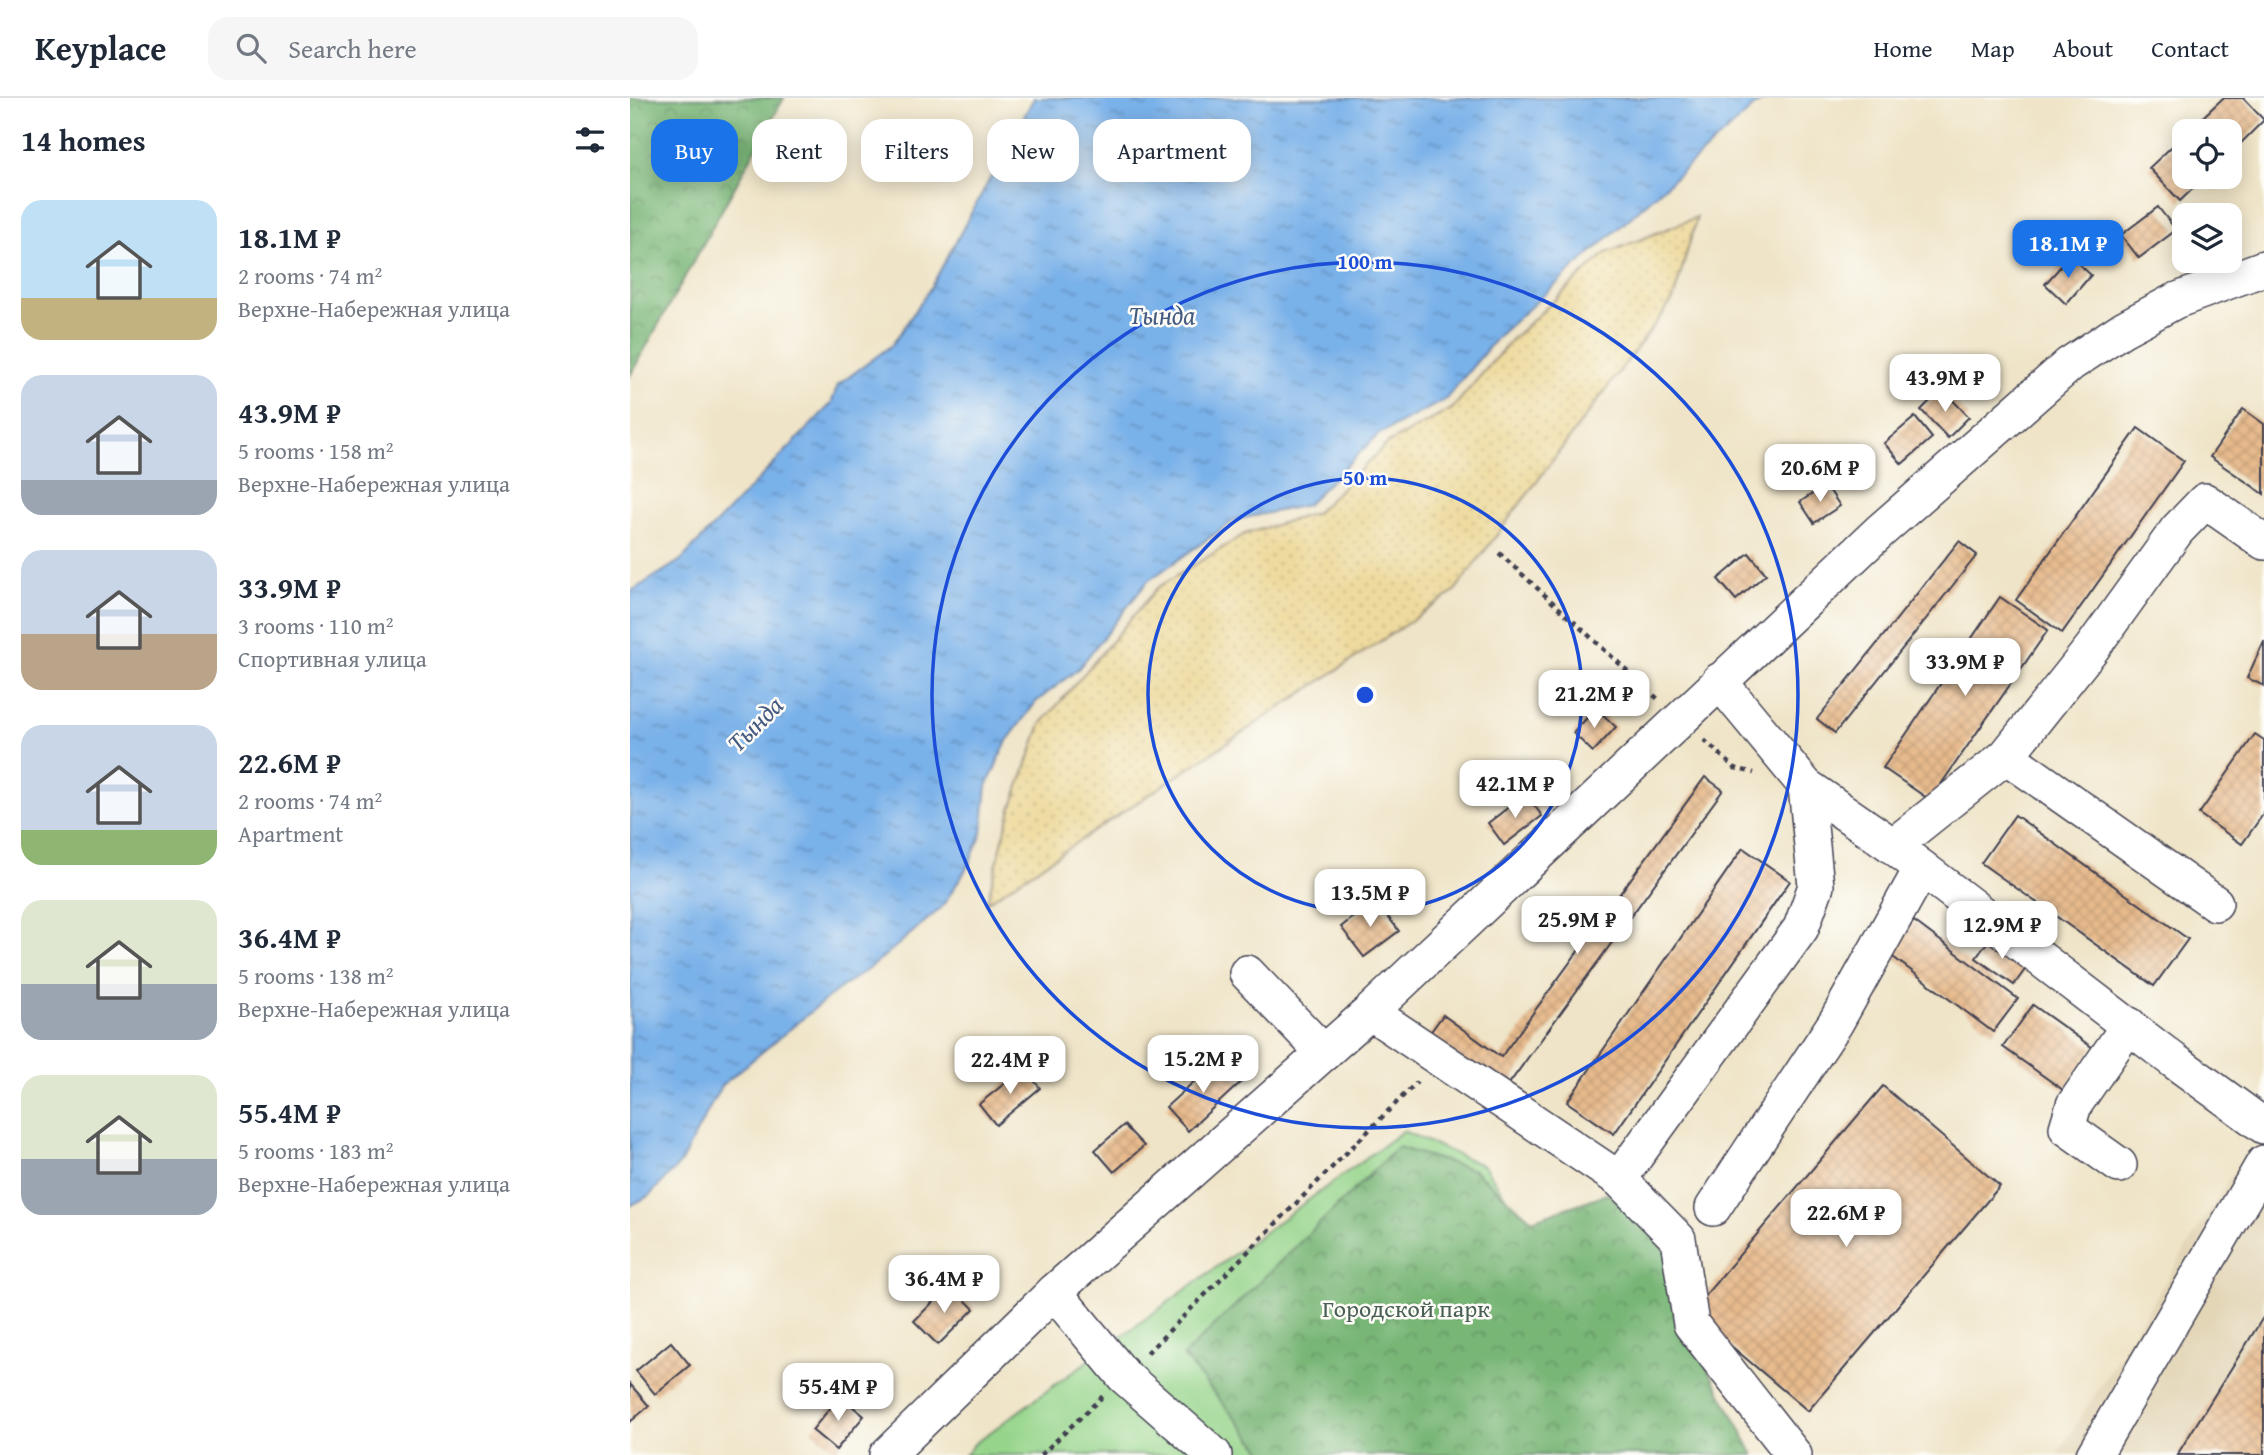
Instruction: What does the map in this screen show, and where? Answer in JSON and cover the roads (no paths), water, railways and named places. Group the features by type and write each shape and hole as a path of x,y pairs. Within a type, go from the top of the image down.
{"street":[{"path":"887,1455 1054,1292 1370,1012 1878,531 2070,364 2123,329 2175,300 2264,268"},
{"path":"1893,846 2006,756 2092,648 2177,530 2205,501 2264,542"},
{"path":"1719,681 1806,786 1893,846 2264,1126"},
{"path":"2006,756 2215,903"},
{"path":"1619,1179 1801,928 1816,886 1806,786"},
{"path":"1713,1208 1836,1022 1922,868"},
{"path":"1247,973 1324,1053"},
{"path":"1370,1012 1619,1179 1678,1239 1691,1324 1794,1455"},
{"path":"2119,1165 2067,1128 2074,1105 2129,1025"},
{"path":"2094,1455 2264,1163"},
{"path":"1054,1292 1124,1377 1214,1455"}],"water":[{"name":"Тында","path":"1034,98 1768,98 1756,105 1498,336 1445,400 1379,434 1306,505 1235,520 1148,581 1078,669 1036,702 1007,741 987,786 982,833 968,866 942,907 874,965 836,991 721,1086 680,1164 649,1196 630,1206 630,592 681,560 831,404 838,385 892,345 931,287 988,182 1079,182 1079,119 1023,119"}],"park label":[{"name":"Городской парк","path":"1406,1309"}]}
